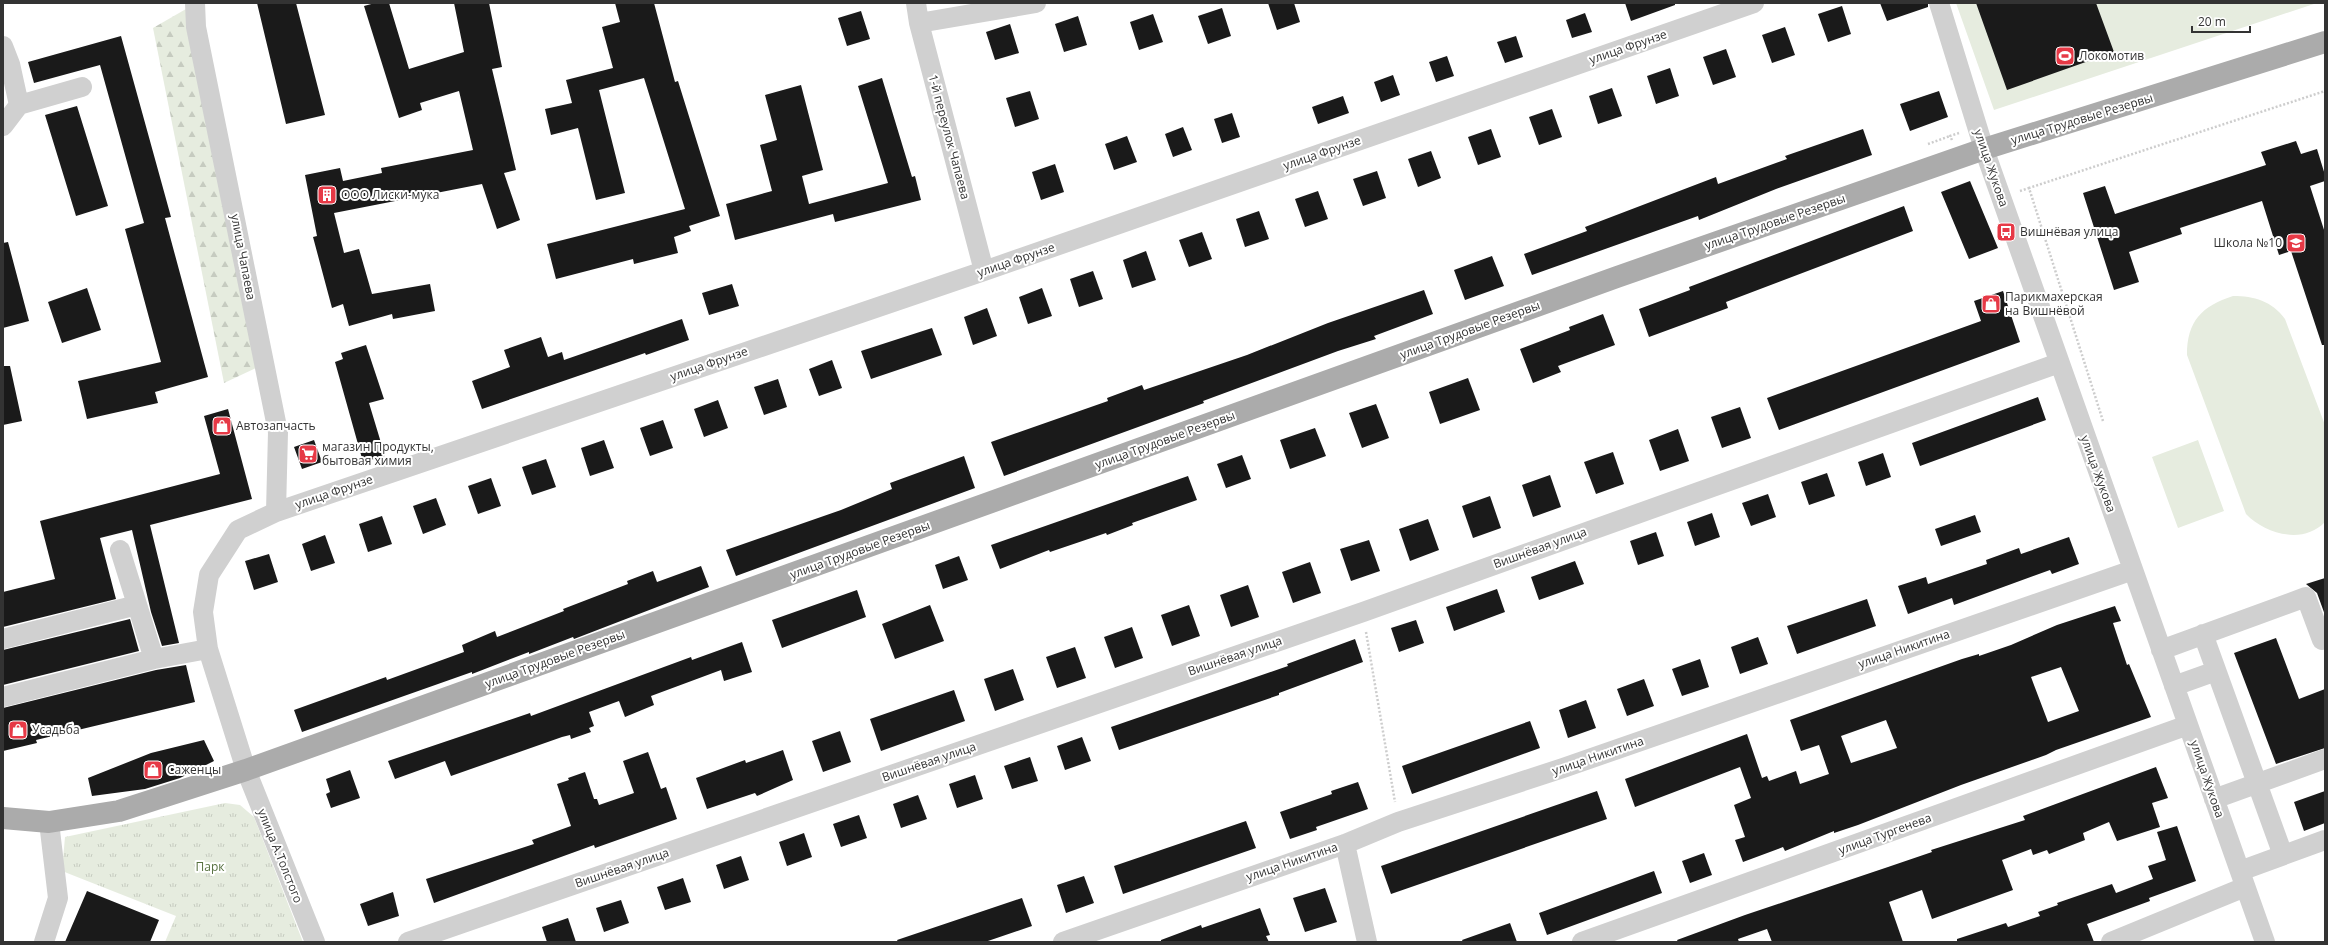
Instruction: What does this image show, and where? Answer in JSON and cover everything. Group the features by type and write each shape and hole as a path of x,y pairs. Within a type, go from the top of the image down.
{"main road":[{"name":"улица Трудовые Резервы","path":"3,818 49,822 119,811 246,770 1595,285 1984,149 2325,42"}],"street":[{"name":"улица Чапаева","path":"195,3 196,27 278,432 276,512"},
{"name":"1-й переулок Чапаева","path":"916,3 919,23 984,271"},
{"path":"919,23 1036,3"},
{"name":"улица Фрунзе","path":"208,649 202,612 209,575 238,530 276,512 984,271 1754,3"},
{"name":"улица Жукова","path":"1939,3 1984,149 2265,942"},
{"path":"3,46 10,64 19,105"},
{"path":"3,126 19,105 82,87"},
{"name":"Вишнёвая улица","path":"408,942 1363,612 2059,363"},
{"path":"120,550 154,659"},
{"name":"улица Никитина","path":"1063,942 1345,844 1398,822 1563,768 2133,570"},
{"path":"2161,650 2306,597 2322,640"},
{"path":"3,639 137,605"},
{"path":"2203,634 2283,856"},
{"path":"3,697 154,659 208,649"},
{"name":"улица А.Толстого","path":"208,649 246,770 315,942"},
{"path":"2174,686 2216,671"},
{"name":"улица Тургенева","path":"1582,942 2188,725"},
{"path":"2214,799 2325,759"},
{"path":"44,942 58,898 49,822"},
{"path":"2111,942 2242,879 2283,856 2325,840"},
{"path":"1345,844 1367,942"}],"path":[{"path":"2001,197 2325,91"},
{"path":"2029,188 2104,424"},
{"path":"1363,612 1398,822"}],"green space":[{"name":"Локомотив","path":"1956,3 2317,3 1994,110"},
{"path":"186,9 256,368 224,383 153,28"},
{"path":"2233,296 2248,297 2262,301 2274,308 2285,319 2325,425 2325,522 2316,529 2306,533 2295,535 2274,531 2263,527 2246,514 2187,355 2190,333 2198,316 2213,305"},
{"path":"2198,440 2224,511 2178,528 2152,457"},
{"name":"Парк","path":"225,803 240,805 254,817 303,942 165,942 176,916 62,871 65,837"}],"building":[{"path":"257,3 296,3 325,115 286,124"},
{"path":"375,3 389,3 409,69 464,52 454,3 489,3 502,67 492,69 516,170 504,173 520,220 497,229 482,184 334,213 344,253 359,249 372,294 430,284 435,311 393,319 392,314 349,326 343,304 332,308 313,237 317,236 305,175 340,168 343,181 382,173 381,168 473,150 459,91 420,103 422,110 399,118 364,6"},
{"path":"615,3 654,3 675,82 678,81 720,216 689,226 691,231 674,237 678,253 634,264 633,259 556,279 547,244 685,209 644,78 599,90 625,193 596,200 578,128 551,135 545,109 572,103 566,80 613,68 602,27 620,22"},
{"path":"1268,3 1294,3 1300,22 1277,30"},
{"path":"1625,3 1675,3 1675,5 1631,21"},
{"path":"1880,3 1928,3 1928,7 1887,21"},
{"path":"1976,3 2096,3 2114,52 2007,90"},
{"path":"1842,6 1851,34 1828,42 1818,14"},
{"path":"1222,8 1231,36 1208,44 1198,16"},
{"path":"861,11 870,39 847,46 838,18"},
{"path":"1585,13 1592,32 1572,38 1566,20"},
{"path":"1153,14 1163,42 1139,50 1130,22"},
{"path":"1078,16 1087,45 1064,52 1055,24"},
{"path":"1010,24 1019,53 995,60 986,32"},
{"path":"1785,27 1795,55 1772,63 1762,35"},
{"path":"121,36 171,217 165,218 208,377 155,392 158,403 87,419 78,381 161,362 125,229 144,223 100,65 34,83 28,62"},
{"path":"1516,36 1523,57 1505,63 1497,42"},
{"path":"1726,49 1736,77 1713,85 1703,57"},
{"path":"1447,56 1454,76 1436,82 1429,62"},
{"path":"1670,68 1679,96 1656,104 1647,76"},
{"path":"1393,75 1400,95 1381,102 1374,82"},
{"path":"882,78 912,177 915,176 921,200 835,222 833,214 735,240 726,204 772,191 760,145 777,140 765,95 801,85 823,170 802,176 809,204 888,183 858,86"},
{"path":"1612,88 1622,116 1598,124 1589,96"},
{"path":"1030,91 1039,119 1015,127 1006,98"},
{"path":"1939,91 1948,117 1910,131 1900,104"},
{"path":"1343,96 1349,113 1318,124 1312,107"},
{"path":"77,106 108,206 76,216 45,115"},
{"path":"1552,109 1562,137 1539,145 1529,117"},
{"path":"1232,113 1240,137 1222,143 1214,119"},
{"path":"1183,127 1192,150 1173,157 1165,134"},
{"path":"1491,129 1501,157 1478,165 1468,137"},
{"path":"1863,129 1872,155 1776,189 1699,220 1698,216 1532,275 1524,254 1587,231 1585,227 1716,177 1718,184 1787,159 1785,156"},
{"path":"1127,136 1137,162 1114,170 1105,144"},
{"name":"Школа №10","path":"2296,141 2301,154 2317,149 2325,175 2325,181 2310,186 2325,233 2325,345 2322,345 2291,251 2279,255 2262,201 2180,228 2182,234 2129,252 2139,282 2114,290 2083,193 2105,186 2115,214 2266,165 2261,152"},
{"path":"1431,151 1441,178 1418,187 1408,159"},
{"path":"1055,164 1064,192 1041,200 1032,172"},
{"path":"1377,171 1386,198 1363,206 1353,179"},
{"path":"1970,181 1998,248 1969,259 1941,192"},
{"path":"1318,191 1328,219 1305,227 1295,199"},
{"path":"1904,206 1913,231 1726,302 1728,308 1649,337 1639,309 1690,290 1689,287"},
{"path":"1259,211 1269,239 1245,247 1236,219"},
{"path":"1202,232 1212,259 1189,267 1179,240"},
{"path":"8,242 29,321 3,328 3,243"},
{"path":"1146,251 1156,280 1132,288 1123,260"},
{"path":"1492,256 1504,286 1465,300 1454,270"},
{"path":"1093,271 1103,299 1079,307 1070,279"},
{"path":"732,284 739,306 709,315 702,293"},
{"path":"87,288 101,330 62,343 48,302"},
{"path":"1042,288 1052,316 1028,324 1019,297"},
{"path":"1424,290 1433,314 1374,336 1376,339 1338,351 1203,401 1204,403 1004,476 991,442 1108,401 1107,398 1142,385 1144,390 1247,355 1328,323"},
{"path":"2003,291 2020,342 1779,430 1767,398 1981,321 1974,301"},
{"path":"987,308 997,336 973,345 964,317"},
{"path":"1603,314 1615,345 1558,366 1561,372 1533,383 1520,349 1570,330 1569,327"},
{"path":"682,319 689,340 646,355 645,353 482,409 472,381 510,367 504,350 541,337 548,357 562,352 564,360"},
{"path":"932,328 942,355 871,379 861,351"},
{"path":"366,345 384,399 369,403 385,456 363,462 335,362 343,359 341,353"},
{"path":"832,360 842,388 819,396 809,369"},
{"path":"3,366 10,366 22,421 3,425"},
{"path":"1468,378 1480,410 1440,424 1429,392"},
{"path":"778,379 787,407 764,415 754,387"},
{"path":"2038,397 2046,420 1920,466 1912,443"},
{"path":"718,400 728,428 704,437 694,409"},
{"path":"1376,404 1389,438 1362,448 1349,413"},
{"path":"1740,407 1751,438 1722,448 1711,417"},
{"path":"228,409 252,499 150,525 179,643 162,646 151,612 132,530 100,538 116,599 3,627 3,592 55,579 40,521 220,474 204,416"},
{"path":"663,420 673,448 650,456 640,428"},
{"path":"1315,428 1326,456 1290,469 1280,440"},
{"path":"1678,429 1689,461 1660,471 1649,440"},
{"name":"магазин Продукты, бытовая химия","path":"314,440 322,462 302,469 294,447"},
{"path":"604,440 614,468 590,476 581,448"},
{"path":"1613,452 1624,484 1596,494 1584,462"},
{"path":"1883,453 1891,477 1866,486 1858,462"},
{"path":"1242,455 1251,479 1226,488 1217,464"},
{"path":"964,456 975,488 736,576 726,550 841,510 892,489 890,483"},
{"path":"546,459 556,487 532,495 522,467"},
{"path":"1827,473 1835,496 1809,505 1801,482"},
{"path":"1550,475 1561,507 1533,517 1522,485"},
{"path":"1188,476 1197,500 1132,523 1133,525 1107,535 1106,533 1050,552 1049,550 1000,569 991,545"},
{"path":"491,478 501,506 478,514 468,486"},
{"path":"1768,494 1776,517 1751,526 1742,503"},
{"path":"1490,496 1501,528 1473,538 1462,506"},
{"path":"436,498 446,525 423,534 413,506"},
{"path":"1712,513 1720,537 1695,546 1687,522"},
{"path":"1975,515 1981,532 1941,546 1935,529"},
{"path":"382,516 392,544 368,552 359,524"},
{"path":"1428,519 1439,550 1410,561 1399,529"},
{"path":"1656,532 1664,556 1638,565 1630,541"},
{"path":"325,535 335,563 311,571 302,544"},
{"path":"2069,537 2079,564 2052,574 2050,570 1954,605 1952,598 1908,614 1898,586 1926,577 1928,584 1987,564 1986,560 2019,548 2021,554"},
{"path":"1369,540 1380,571 1351,581 1340,549"},
{"path":"269,554 278,582 254,590 245,561"},
{"path":"959,556 968,580 943,589 935,565"},
{"path":"1575,561 1584,584 1539,600 1531,577"},
{"path":"1310,562 1321,593 1293,603 1282,572"},
{"path":"701,566 709,587 574,639 573,637 529,654 529,652 472,674 472,672 302,732 294,710 386,677 387,680 464,652 462,645 495,631 497,637 564,611 563,609 628,584 627,581 653,571 657,582"},
{"path":"2325,578 2325,615 2317,593 2306,584"},
{"path":"1248,585 1259,617 1231,627 1220,595"},
{"path":"1497,589 1505,612 1454,631 1446,607"},
{"path":"857,590 866,617 782,648 772,620"},
{"path":"1867,599 1876,626 1797,654 1787,626"},
{"path":"930,605 944,641 895,659 882,624"},
{"path":"1189,605 1200,636 1172,646 1161,615"},
{"path":"2115,606 2121,621 2113,623 2127,665 2129,664 2151,717 1961,785 1858,825 1834,833 1834,831 1785,851 1783,847 1743,862 1735,840 1745,837 1734,805 1751,798 1740,767 1635,807 1625,779 1747,734 1762,778 1767,776 1769,781 1796,771 1800,784 1829,774 1819,745 1801,751 1790,720 1962,659 1979,654 1979,656 2011,645 2057,625","holes":["2061,667 2079,711 2048,722 2031,677","1886,720 1897,748 1851,763 1841,736"]},
{"path":"130,619 139,651 3,685 3,650"},
{"path":"1416,620 1424,643 1399,652 1391,628"},
{"path":"1132,627 1143,658 1115,668 1104,637"},
{"path":"1758,637 1768,664 1740,674 1731,647"},
{"path":"2276,638 2299,699 2325,689 2325,748 2276,764 2234,653"},
{"path":"1355,639 1363,662 1279,693 1279,695 1119,750 1111,727 1288,666 1287,664"},
{"path":"742,642 752,672 724,681 721,670 651,696 654,705 625,717 619,701 589,712 594,726 589,728 591,732 571,739 570,735 562,737 451,776 445,761 395,779 388,761 530,713 531,716 691,657 692,660"},
{"path":"1075,647 1086,678 1057,688 1046,657"},
{"path":"1700,659 1709,687 1682,696 1672,669"},
{"path":"186,665 195,702 36,740 37,743 3,751 3,708 156,670"},
{"path":"1013,669 1024,700 995,711 984,679"},
{"path":"1644,679 1654,706 1627,716 1617,689"},
{"path":"954,690 965,721 881,751 870,719"},
{"path":"1586,700 1596,728 1568,738 1559,710"},
{"path":"1530,721 1540,748 1412,794 1402,766"},
{"path":"840,731 851,762 823,772 812,741"},
{"path":"1082,737 1091,761 1065,770 1057,746"},
{"name":"Саженцы","path":"204,740 214,761 180,778 145,789 92,796 88,778 151,753"},
{"path":"783,750 793,780 757,796 755,793 707,809 696,778 745,760 746,763"},
{"path":"648,752 661,789 666,787 677,819 595,848 594,845 434,903 426,879 534,844 532,840 571,826 557,784 585,772 594,799 597,799 599,805 634,793 623,761"},
{"path":"1030,757 1038,781 1012,789 1004,766"},
{"path":"2156,767 2168,798 2152,803 2160,827 2117,841 2109,822 2083,833 2085,840 2049,854 2047,850 2033,855 2031,849 2002,860 2013,890 1932,919 1922,890 1889,902 1903,942 1772,942 1767,929 1738,939 1739,942 1678,942 1677,940 1745,915 1932,852 1931,850 2025,820 2023,816"},
{"path":"350,770 360,798 331,808 326,794 330,792 326,779"},
{"path":"975,775 983,799 957,808 949,784"},
{"path":"1358,782 1368,809 1316,827 1317,830 1290,839 1280,812 1332,794 1331,791"},
{"path":"1597,791 1607,819 1391,894 1381,866"},
{"path":"2325,791 2325,823 2304,831 2294,802"},
{"path":"918,795 927,819 901,828 893,804"},
{"path":"859,815 867,838 841,847 833,824"},
{"path":"1246,821 1256,848 1123,894 1114,866"},
{"path":"2177,826 2196,881 2149,898 2150,901 2087,924 2094,942 1957,942 1957,939 2006,923 2008,927 2040,916 2038,912 2058,905 2057,903 2112,884 2116,893 2153,879 2148,866 2166,860 2157,832"},
{"path":"804,833 812,857 787,866 779,842"},
{"path":"1704,853 1712,875 1690,883 1682,861"},
{"path":"741,856 749,880 724,889 716,865"},
{"path":"1654,871 1662,893 1547,935 1539,913"},
{"path":"1084,876 1094,903 1066,913 1057,885"},
{"path":"683,878 691,902 665,910 657,887"},
{"path":"1325,888 1337,922 1305,932 1293,898"},
{"path":"87,891 159,920 150,942 65,942"},
{"path":"393,892 399,916 368,926 360,904"},
{"path":"1022,898 1032,926 985,942 898,942 897,940"},
{"path":"621,900 629,923 604,932 596,908"},
{"path":"1260,908 1270,935 1266,936 1269,942 1161,942 1161,940 1201,925 1202,928"},
{"path":"568,918 576,942 547,942 542,927"},
{"path":"1510,923 1517,942 1463,942 1462,940"}],"place":[{"name":"Локомотив","path":"2065,56"},
{"name":"ООО Лиски-мука","path":"327,195"},
{"name":"Вишнёвая улица","path":"2006,232"},
{"name":"Школа №10","path":"2296,243"},
{"name":"Парикмахерская на Вишнёвой","path":"1991,304"},
{"name":"Автозапчасть","path":"222,426"},
{"name":"магазин Продукты, бытовая химия","path":"308,454"},
{"name":"Усадьба","path":"18,730"},
{"name":"Саженцы","path":"153,770"}]}
